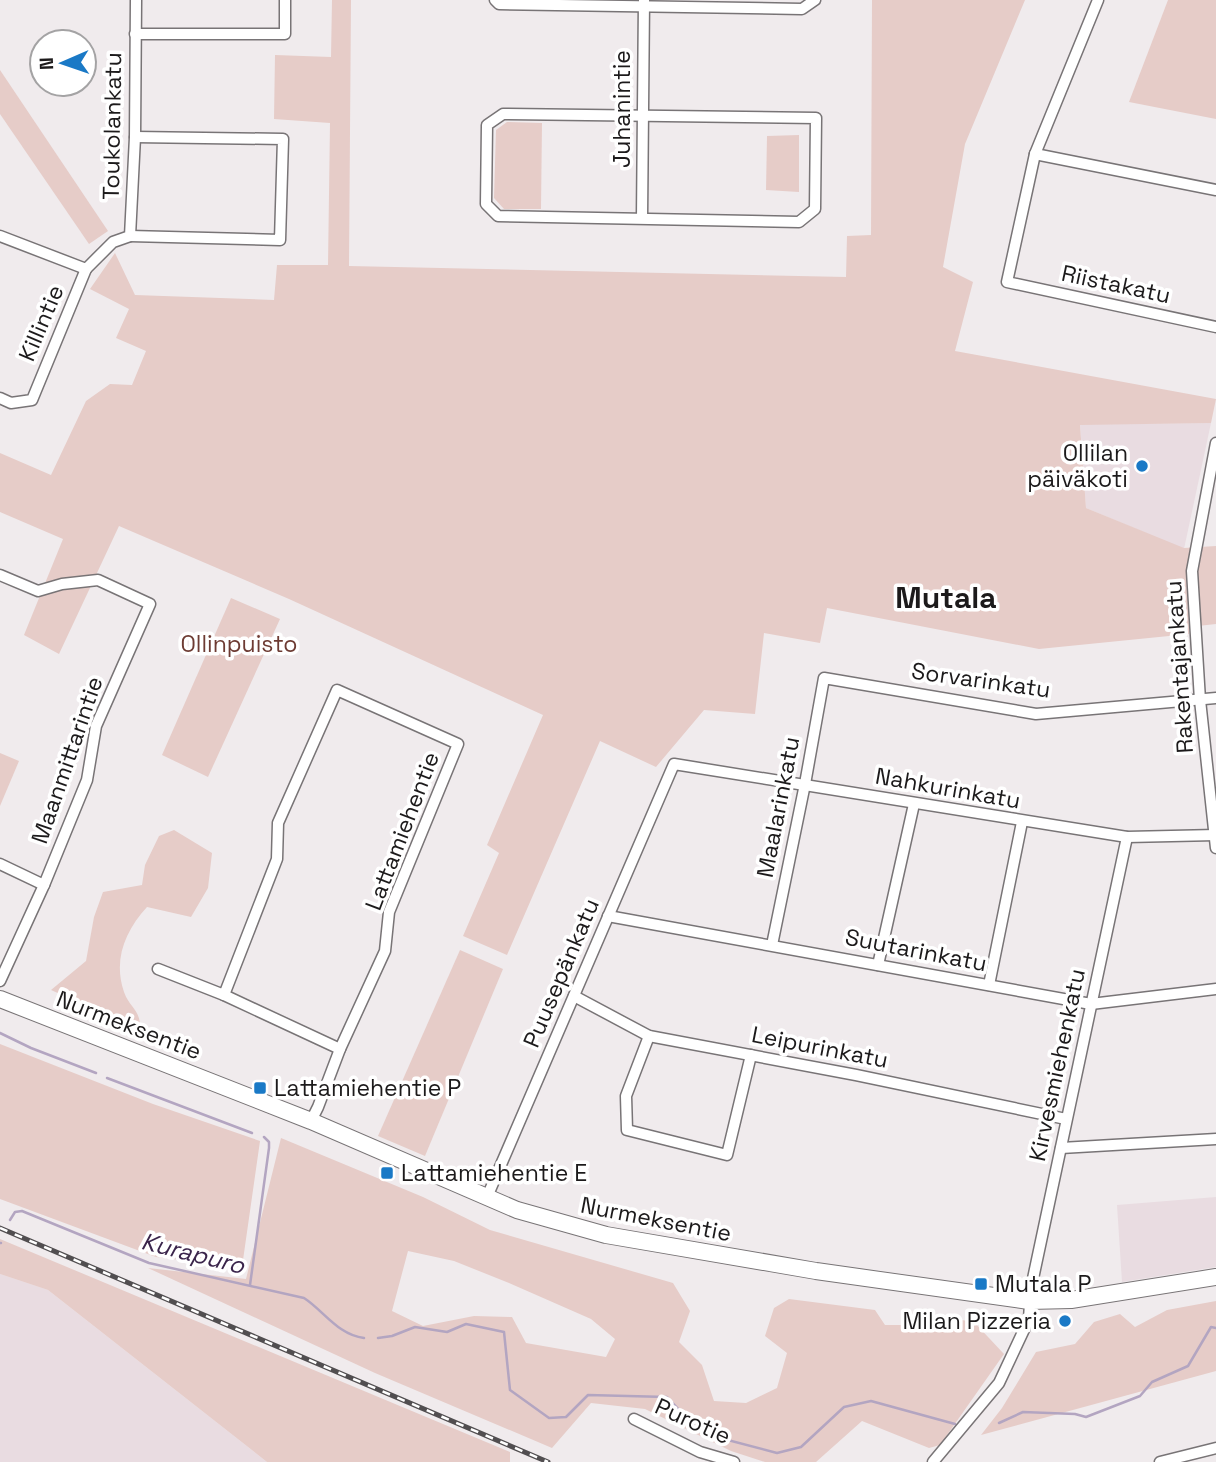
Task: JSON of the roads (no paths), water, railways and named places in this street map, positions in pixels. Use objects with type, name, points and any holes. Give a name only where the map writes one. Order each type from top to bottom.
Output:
[{"type":"street","name":"Toukolankatu","points":[[130,236],[135,137],[136,0]]},
{"type":"street","points":[[135,34],[285,34],[285,0]]},
{"type":"street","points":[[495,0],[499,4],[644,4],[802,9],[815,0]]},
{"type":"street","points":[[1098,0],[1035,154],[1216,190]]},
{"type":"street","name":"Juhanintie","points":[[642,218],[644,4]]},
{"type":"street","points":[[503,114],[816,118],[815,209],[799,222],[642,218],[498,216],[486,204],[487,125],[503,114]]},
{"type":"street","points":[[0,236],[86,269],[113,242],[130,236],[280,240],[283,139],[135,137]]},
{"type":"street","name":"Riistakatu","points":[[1035,154],[1007,282],[1216,327]]},
{"type":"street","name":"Killintie","points":[[0,398],[11,403],[32,400],[86,269]]},
{"type":"street","name":"Rakentajankatu","points":[[1216,443],[1192,571],[1200,700],[1216,848]]},
{"type":"street","name":"Maanmittarintie","points":[[0,575],[38,591],[62,584],[98,580],[150,604],[96,726],[87,780],[44,885],[0,981]]},
{"type":"street","name":"Sorvarinkatu","points":[[824,678],[1036,714],[1216,698]]},
{"type":"street","name":"Maalarinkatu","points":[[772,945],[806,785],[824,678]]},
{"type":"street","name":"Lattamiehentie","points":[[224,995],[277,859],[278,823],[337,690],[458,744],[389,912],[385,951],[340,1049],[311,1121]]},
{"type":"street","name":"Nahkurinkatu","points":[[674,764],[1127,837],[1215,835]]},
{"type":"street","name":"Puusepänkatu","points":[[487,1198],[674,764]]},
{"type":"street","points":[[878,965],[914,804]]},
{"type":"street","points":[[989,985],[1022,822]]},
{"type":"street","name":"Kirvesmiehenkatu","points":[[935,1462],[999,1384],[1029,1319],[1030,1301],[1066,1119],[1127,837]]},
{"type":"street","points":[[0,864],[44,885]]},
{"type":"street","name":"Suutarinkatu","points":[[608,916],[1091,1004],[1216,989]]},
{"type":"street","points":[[158,969],[224,995],[340,1049]]},
{"type":"street","name":"Leipurinkatu","points":[[574,996],[649,1036],[1066,1119]]},
{"type":"street","name":"Nurmeksentie","points":[[0,999],[311,1121],[487,1198],[538,1217],[606,1235],[829,1273],[1030,1301],[1071,1300],[1216,1277]]},
{"type":"street","points":[[649,1036],[626,1096],[626,1130],[727,1155],[751,1055]]},
{"type":"street","points":[[1061,1148],[1216,1139]]},
{"type":"street","name":"Purotie","points":[[634,1419],[700,1452],[734,1462]]},
{"type":"street","points":[[1160,1462],[1216,1448]]},
{"type":"waterway","points":[[0,1033],[96,1073]]},
{"type":"waterway","points":[[107,1078],[252,1133]]},
{"type":"waterway","points":[[250,1285],[269,1148],[269,1142],[264,1137]]},
{"type":"waterway","name":"Kurapuro","points":[[10,1220],[15,1212],[22,1211],[149,1263],[304,1298],[346,1332],[364,1338]]},
{"type":"waterway","points":[[378,1338],[415,1327],[447,1332],[466,1324],[504,1332],[510,1390],[549,1418],[566,1417],[588,1395],[667,1397],[701,1433],[777,1453],[801,1447],[844,1407],[871,1401],[955,1424]]},
{"type":"waterway","name":"Kurapuro","points":[[999,1423],[1023,1412],[1075,1414],[1086,1417],[1140,1396],[1152,1382],[1188,1366],[1211,1327],[1216,1328]]},
{"type":"railway","points":[[0,1228],[548,1462]]},
{"type":"place","name":"Ollilan päiväkoti","points":[[1142,466]]},
{"type":"place","name":"Lattamiehentie P","points":[[260,1088]]},
{"type":"place","name":"Lattamiehentie E","points":[[387,1173]]},
{"type":"place","name":"Mutala P","points":[[981,1284]]},
{"type":"place","name":"Milan Pizzeria","points":[[1065,1321]]},
{"type":"district","name":"Mutala","points":[[946,597]]},
{"type":"park label","name":"Ollinpuisto","points":[[239,644]]}]
